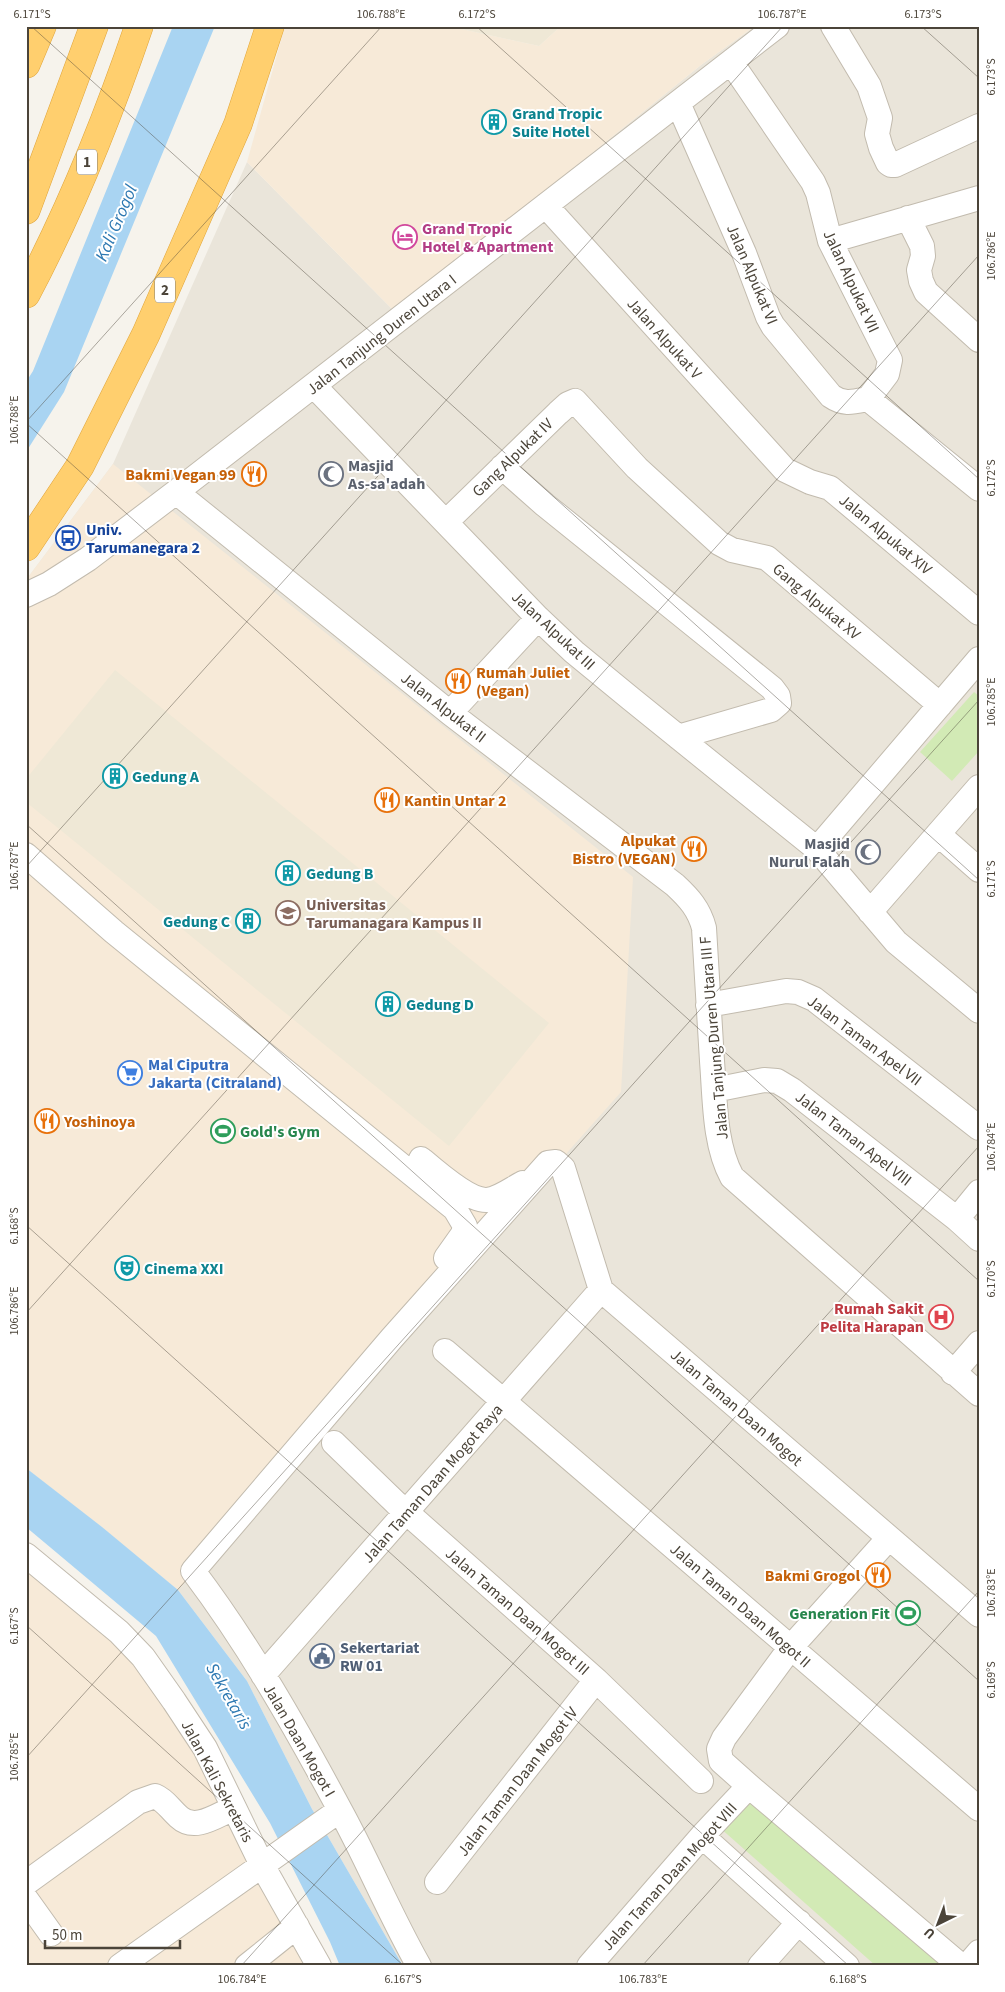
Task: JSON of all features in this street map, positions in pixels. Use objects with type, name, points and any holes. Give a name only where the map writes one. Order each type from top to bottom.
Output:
[{"type":"highway","points":[[26,64],[42,26]]},
{"type":"highway","points":[[26,210],[94,26]]},
{"type":"highway","name":"1","points":[[26,294],[49,251],[87,162],[126,65],[139,26]]},
{"type":"highway","name":"2","points":[[28,543],[80,466],[146,334],[238,124],[270,26]]},
{"type":"street","name":"Jalan Tanjung Duren Utara I","points":[[26,595],[49,584],[88,559],[777,26]]},
{"type":"street","points":[[834,26],[869,86],[880,118],[877,134],[888,163],[896,165],[979,126]]},
{"type":"street","name":"Jalan Alpukat VII","points":[[731,62],[813,182],[818,193],[830,241],[890,360],[887,374],[868,398]]},
{"type":"street","name":"Jalan Alpukat VI","points":[[678,103],[744,253],[762,304],[773,326],[831,396],[839,402],[846,403],[868,398]]},
{"type":"street","points":[[830,241],[979,198]]},
{"type":"street","name":"Jalan Alpukat V","points":[[546,206],[785,470]]},
{"type":"street","points":[[908,218],[922,246],[923,256],[919,270],[926,292],[979,340]]},
{"type":"street","name":"Jalan Alpukat III","points":[[314,386],[538,618],[574,652],[817,848],[896,942],[979,1011]]},
{"type":"street","points":[[868,398],[979,489]]},
{"type":"street","name":"Gang Alpukat IV","points":[[446,522],[568,404],[575,401],[581,406]]},
{"type":"street","name":"Gang Alpukat XV","points":[[581,406],[637,468],[719,543],[732,550],[767,558],[940,704]]},
{"type":"street","points":[[502,467],[545,505],[772,688],[778,696],[779,703],[771,710],[678,737]]},
{"type":"street","name":"Jalan Alpukat XIV","points":[[785,470],[810,482],[830,488],[979,612]]},
{"type":"street","name":"Jalan Alpukat II","points":[[176,492],[450,713],[675,885],[696,908],[704,928]]},
{"type":"street","points":[[450,713],[538,618]]},
{"type":"street","points":[[817,848],[979,659]]},
{"type":"street","points":[[870,912],[979,787]]},
{"type":"street","points":[[938,834],[979,870]]},
{"type":"street","points":[[26,837],[119,925],[455,1209],[463,1220],[465,1226],[464,1234],[401,1317],[395,1327],[392,1338]]},
{"type":"street","points":[[26,856],[119,925],[462,1190],[488,1200],[500,1196],[544,1168],[560,1164],[601,1290]]},
{"type":"street","name":"Jalan Tanjung Duren Utara III F","points":[[704,928],[714,1090],[722,1148],[726,1166],[732,1177],[979,1394]]},
{"type":"street","name":"Jalan Taman Apel VII","points":[[708,1005],[786,991],[798,992],[814,999],[979,1128]]},
{"type":"street","name":"Jalan Taman Apel VIII","points":[[714,1090],[764,1080],[777,1081],[792,1090],[957,1219],[979,1239]]},
{"type":"street","points":[[392,1338],[544,1168]]},
{"type":"street","points":[[957,1219],[979,1192]]},
{"type":"street","name":"Jalan Taman Daan Mogot Raya","points":[[263,1675],[601,1290]]},
{"type":"street","name":"Jalan Taman Daan Mogot","points":[[601,1290],[889,1538],[975,1603]]},
{"type":"street","name":"Jalan Daan Mogot I","points":[[120,1966],[334,1815],[263,1675],[214,1599],[193,1571],[392,1338]]},
{"type":"street","points":[[953,1372],[979,1343]]},
{"type":"street","name":"Jalan Taman Daan Mogot II","points":[[444,1351],[979,1809]]},
{"type":"street","name":"Jalan Taman Daan Mogot III","points":[[334,1443],[406,1512],[596,1680],[701,1782]]},
{"type":"street","points":[[889,1538],[792,1647],[724,1738],[719,1749],[721,1761],[962,1966]]},
{"type":"street","name":"Jalan Kali Sekretaris","points":[[26,1555],[119,1632],[142,1657],[204,1748],[234,1808],[269,1861],[297,1926],[319,1966]]},
{"type":"street","name":"Jalan Taman Daan Mogot IV","points":[[437,1882],[596,1680]]},
{"type":"street","name":"Jalan Taman Daan Mogot VIII","points":[[589,1966],[702,1836],[749,1786]]},
{"type":"street","points":[[26,1884],[138,1802],[155,1796],[163,1799],[188,1824],[202,1822],[234,1808]]},
{"type":"street","points":[[334,1815],[418,1966]]},
{"type":"street","points":[[702,1836],[847,1966]]},
{"type":"street","points":[[26,1899],[51,1934]]},
{"type":"street","points":[[760,1966],[800,1922]]},
{"type":"street","points":[[247,1966],[297,1926]]},
{"type":"street","points":[[967,1966],[979,1952]]},
{"type":"shaded area","name":"Grand Tropic Hotel & Apartment","points":[[285,26],[448,26],[539,46],[561,26],[755,26],[701,65],[395,312],[247,162]]},
{"type":"shaded area","points":[[448,26],[561,26],[539,46]]},
{"type":"shaded area","points":[[755,26],[979,26],[979,1966],[403,1966],[312,1809],[247,1681],[178,1590],[102,1527],[26,1468],[26,580],[113,464],[247,162],[395,312],[701,65]]},
{"type":"shaded area","points":[[113,464],[633,877],[621,1092],[178,1590],[102,1527],[26,1468],[26,580]]},
{"type":"shaded area","name":"Universitas Tarumanagara Kampus II","points":[[115,670],[549,1023],[449,1146],[26,802],[26,779]]},
{"type":"shaded area","points":[[26,1549],[90,1597],[169,1704],[317,1966],[26,1966]]},
{"type":"green space","points":[[974,692],[979,696],[979,751],[952,781],[920,752]]},
{"type":"green space","points":[[757,1786],[946,1957],[939,1966],[876,1966],[719,1827]]},
{"type":"water","name":"Kali Grogol","points":[[173,26],[215,26],[64,392],[26,452],[26,382],[33,371]]},
{"type":"water","name":"Sekretaris","points":[[26,1468],[102,1527],[178,1590],[247,1681],[312,1809],[403,1966],[340,1966],[330,1942],[270,1823],[156,1636],[26,1527]]},
{"type":"place","name":"Grand Tropic Suite Hotel","points":[[494,122]]},
{"type":"place","name":"Grand Tropic Hotel & Apartment","points":[[405,237]]},
{"type":"place","name":"Bakmi Vegan 99","points":[[254,474]]},
{"type":"place","name":"Masjid As-sa'adah","points":[[331,474]]},
{"type":"place","name":"Univ. Tarumanegara 2","points":[[68,538]]},
{"type":"place","name":"Rumah Juliet (Vegan)","points":[[458,681]]},
{"type":"place","name":"Gedung A","points":[[115,776]]},
{"type":"place","name":"Kantin Untar 2","points":[[387,800]]},
{"type":"place","name":"Alpukat Bistro (VEGAN)","points":[[694,849]]},
{"type":"place","name":"Masjid Nurul Falah","points":[[868,852]]},
{"type":"place","name":"Gedung B","points":[[288,873]]},
{"type":"place","name":"Universitas Tarumanagara Kampus II","points":[[288,913]]},
{"type":"place","name":"Gedung C","points":[[248,921]]},
{"type":"place","name":"Gedung D","points":[[388,1004]]},
{"type":"place","name":"Mal Ciputra Jakarta (Citraland)","points":[[130,1073]]},
{"type":"place","name":"Yoshinoya","points":[[47,1121]]},
{"type":"place","name":"Gold's Gym","points":[[223,1131]]},
{"type":"place","name":"Cinema XXI","points":[[127,1268]]},
{"type":"place","name":"Rumah Sakit Pelita Harapan","points":[[941,1317]]},
{"type":"place","name":"Bakmi Grogol","points":[[878,1575]]},
{"type":"place","name":"Generation Fit","points":[[908,1613]]},
{"type":"place","name":"Sekertariat RW 01","points":[[322,1656]]}]
